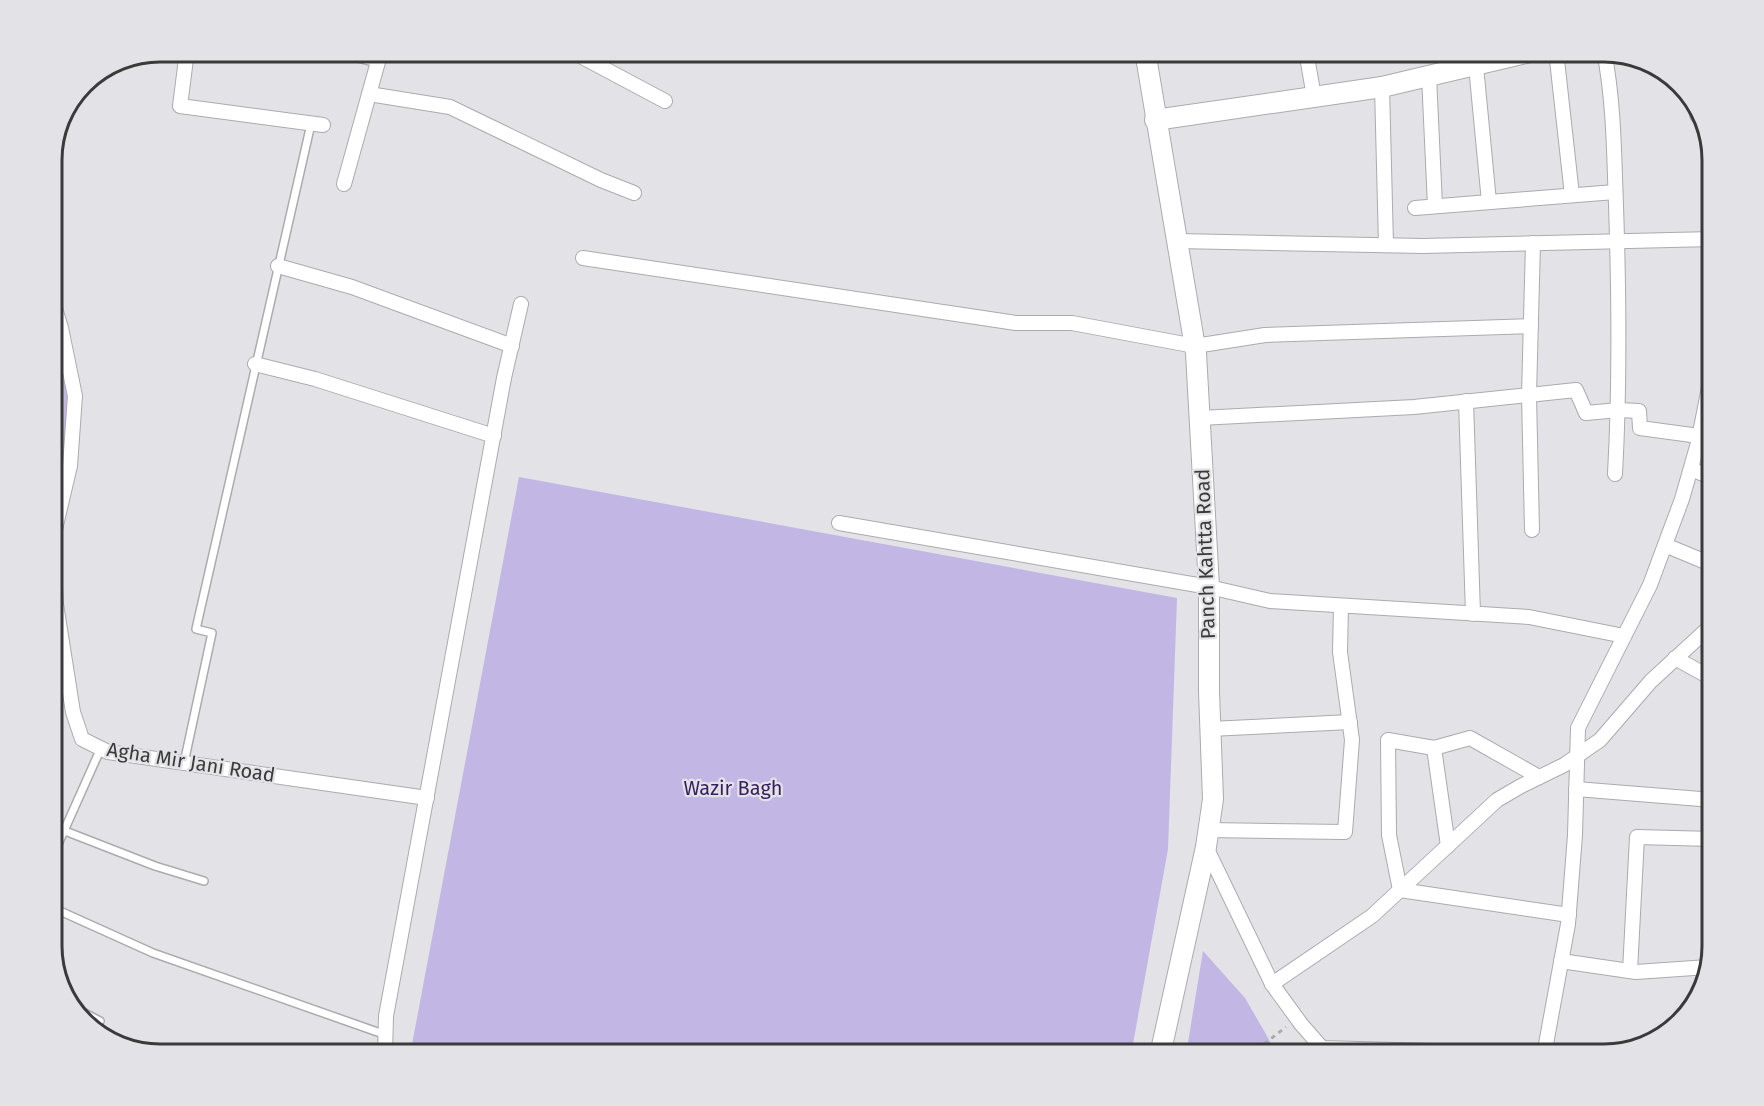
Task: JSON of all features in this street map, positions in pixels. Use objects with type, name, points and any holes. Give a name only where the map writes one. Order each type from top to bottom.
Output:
[{"type":"street","points":[[186,62],[180,106],[317,124]]},
{"type":"street","points":[[344,184],[379,62]]},
{"type":"street","points":[[592,62],[665,101]]},
{"type":"street","name":"Panch Kahtta Road","points":[[1146,62],[1195,346],[1209,587],[1213,799],[1207,839],[1162,1044]]},
{"type":"street","points":[[1308,62],[1314,97]]},
{"type":"street","points":[[1155,120],[1382,87],[1491,62]]},
{"type":"street","points":[[1557,62],[1572,195]]},
{"type":"street","points":[[1606,62],[1611,86],[1617,241],[1619,410],[1616,474]]},
{"type":"street","points":[[1476,66],[1489,202]]},
{"type":"street","points":[[1429,76],[1435,206]]},
{"type":"street","points":[[1382,87],[1386,245]]},
{"type":"street","points":[[369,94],[450,107],[634,194]]},
{"type":"street","points":[[1415,208],[1615,192]]},
{"type":"street","points":[[1178,241],[1386,245],[1702,239]]},
{"type":"street","points":[[1532,530],[1529,395],[1533,243]]},
{"type":"street","points":[[583,258],[1016,324],[1072,323],[1195,346],[1265,335],[1531,326]]},
{"type":"street","points":[[278,266],[352,286],[512,345]]},
{"type":"street","points":[[386,1044],[386,1016],[494,436],[521,304]]},
{"type":"street","name":"Agha Mir Jani Road","points":[[62,351],[75,396],[70,466],[62,500]]},
{"type":"street","points":[[255,364],[315,379],[494,436]]},
{"type":"street","points":[[1200,418],[1414,407],[1576,390],[1586,413],[1639,411],[1640,428],[1700,436]]},
{"type":"street","points":[[1466,401],[1473,614]]},
{"type":"street","points":[[1546,1044],[1569,915],[1575,835],[1578,728],[1650,585],[1691,469],[1702,430]]},
{"type":"street","points":[[1691,469],[1702,474]]},
{"type":"street","points":[[839,523],[1209,587],[1270,601],[1529,617],[1624,636]]},
{"type":"street","points":[[1665,545],[1702,560]]},
{"type":"street","points":[[1319,1044],[1272,984],[1207,839],[1345,832],[1352,740],[1340,652],[1341,606]]},
{"type":"street","points":[[1272,984],[1372,916],[1497,800],[1564,765],[1600,740],[1651,681],[1702,634]]},
{"type":"street","name":"Agha Mir Jani Road","points":[[62,642],[73,712],[82,739],[108,752],[428,798]]},
{"type":"street","points":[[1675,658],[1702,673]]},
{"type":"street","points":[[1210,729],[1350,722]]},
{"type":"street","points":[[1400,890],[1389,835],[1388,740],[1434,747],[1470,738],[1539,777]]},
{"type":"street","points":[[1434,747],[1448,846]]},
{"type":"street","points":[[1576,789],[1702,799]]},
{"type":"street","points":[[1630,971],[1637,837],[1702,839]]},
{"type":"street","points":[[1400,890],[1569,915]]},
{"type":"street","points":[[1561,961],[1630,971],[1700,967]]},
{"type":"lane","points":[[184,763],[212,633],[196,629],[278,266],[317,124]]},
{"type":"lane","points":[[62,835],[101,748]]},
{"type":"lane","points":[[64,831],[155,866],[204,881]]},
{"type":"lane","points":[[62,912],[153,953],[386,1035]]},
{"type":"lane","points":[[90,1016],[100,1021]]},
{"type":"path","points":[[1264,1044],[1297,1018]]},
{"type":"green space","points":[[62,333],[75,396],[62,479]]},
{"type":"green space","name":"Wazir Bagh","points":[[519,477],[1177,598],[1168,849],[1133,1044],[412,1044]]},
{"type":"green space","points":[[1203,951],[1245,998],[1272,1044],[1188,1044]]}]
